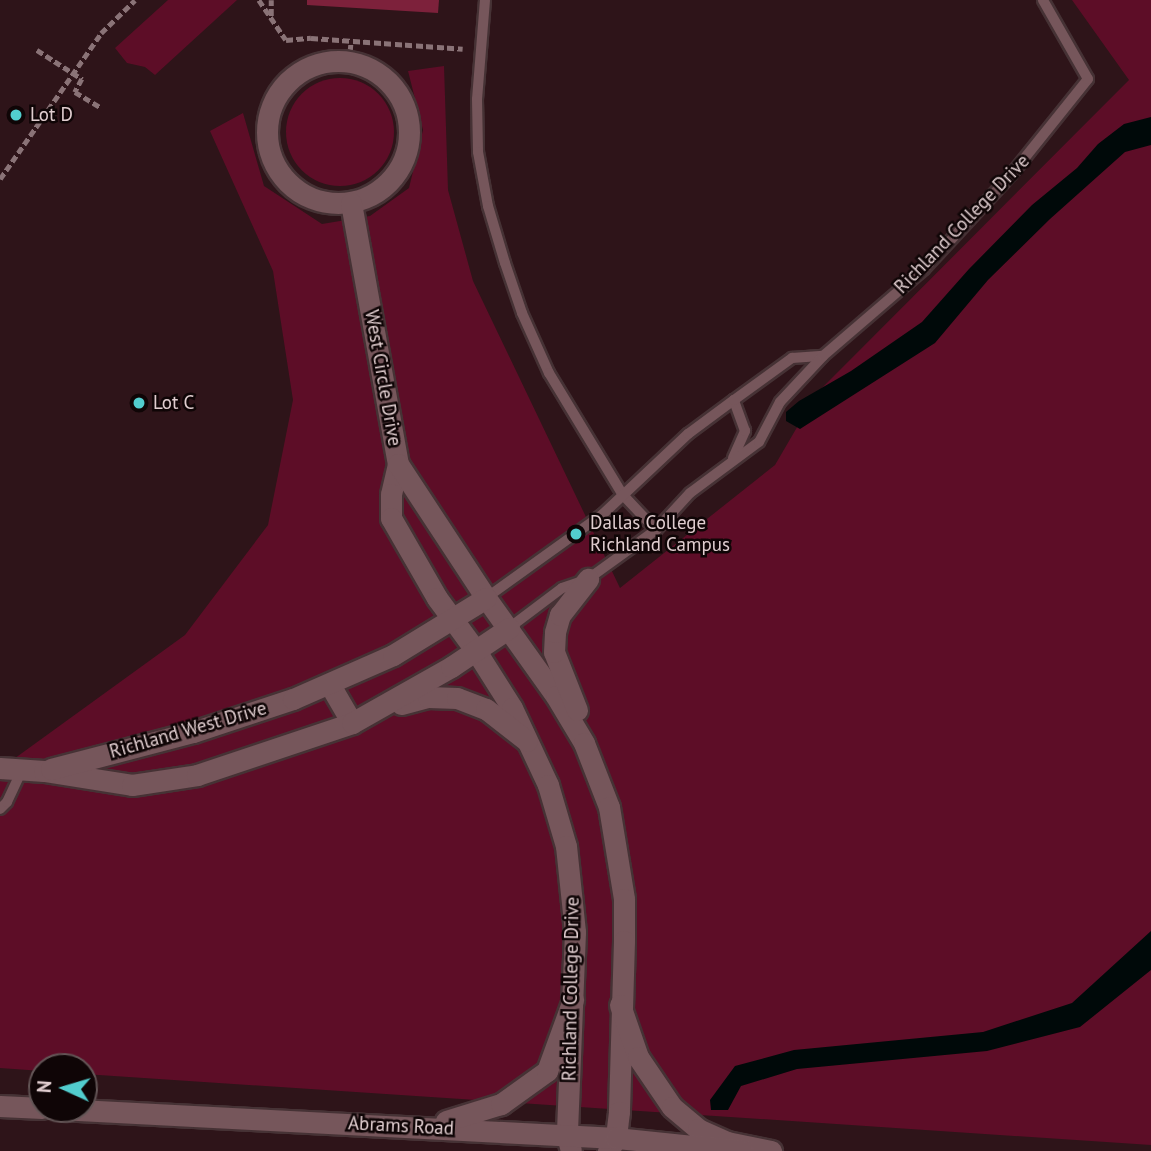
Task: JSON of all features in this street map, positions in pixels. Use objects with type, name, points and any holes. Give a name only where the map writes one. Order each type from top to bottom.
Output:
[{"type":"street","points":[[350,51],[378,73],[399,95],[409,124],[409,140],[400,169],[379,191],[351,203],[320,201],[293,187],[274,163],[267,133],[274,103],[292,78],[350,51]]},
{"type":"street","name":"West Circle Drive","points":[[351,203],[398,464],[391,494],[391,518],[452,621]]},
{"type":"street","name":"Richland College Drive","points":[[398,464],[584,743]]},
{"type":"street","name":"Richland College Drive","points":[[587,579],[560,615],[554,652],[575,704],[584,743],[609,807],[619,859],[624,909],[612,1145]]},
{"type":"street","name":"Richland West Drive","points":[[44,771],[193,732],[330,685],[393,655],[486,598]]},
{"type":"street","name":"Richland College Drive","points":[[452,621],[476,650],[531,745],[548,785],[566,846],[572,883],[573,1000],[569,1143]]},
{"type":"street","name":"Richland West Drive","points":[[0,768],[44,771],[132,785],[197,775],[352,723],[376,711],[509,628]]},
{"type":"street","points":[[330,685],[352,723]]},
{"type":"street","points":[[376,711],[428,697],[457,698],[486,709],[531,745]]},
{"type":"street","points":[[418,1126],[474,1115],[525,1090],[547,1072],[573,1000]]},
{"type":"street","points":[[620,1005],[638,1057],[672,1107],[698,1129],[727,1142],[771,1151]]},
{"type":"street","points":[[0,1106],[28,1107]]},
{"type":"street","name":"Abrams Road","points":[[98,1111],[418,1126],[569,1143],[742,1151]]},
{"type":"lane","points":[[485,0],[477,124],[478,152],[488,206],[522,313],[549,373],[623,495],[656,530]]},
{"type":"lane","name":"Richland College Drive","points":[[509,628],[562,588],[587,579],[656,530],[690,493],[759,442],[780,402],[823,356],[924,269],[1020,165],[1088,79],[1044,0]]},
{"type":"lane","points":[[486,598],[603,514],[688,434],[792,358],[823,356]]},
{"type":"lane","name":"Richland College Drive","points":[[727,466],[740,448],[745,431],[734,400]]},
{"type":"lane","points":[[0,809],[7,802],[22,770]]},
{"type":"path","points":[[0,179],[101,33],[135,0]]},
{"type":"path","points":[[259,0],[286,40],[350,51],[463,49]]},
{"type":"path","points":[[271,0],[271,17]]},
{"type":"path","points":[[37,50],[82,79],[75,92],[100,107]]},
{"type":"shaded area","points":[[168,0],[237,0],[155,75],[145,67],[127,63],[115,48]]},
{"type":"shaded area","name":"Dallas College Richland Campus","points":[[1072,0],[1151,0],[1151,1145],[98,1075],[98,1053],[28,1053],[28,1070],[0,1068],[0,769],[185,635],[268,525],[293,400],[273,271],[210,131],[243,113],[264,186],[322,224],[370,216],[409,188],[423,130],[408,71],[444,66],[448,190],[473,281],[620,588],[775,465],[817,393],[1129,80]]},
{"type":"shaded area","points":[[340,78],[361,82],[378,94],[390,111],[394,132],[390,153],[378,170],[361,182],[340,186],[319,182],[302,170],[290,153],[286,132],[290,111],[302,94],[319,82]]},
{"type":"shaded area","points":[[1151,117],[1151,145],[1125,152],[1050,219],[988,280],[935,343],[800,429],[786,421],[786,412],[799,401],[851,371],[922,322],[1032,205],[1077,168],[1098,144],[1124,124]]},
{"type":"shaded area","points":[[1151,931],[1151,970],[1080,1027],[987,1051],[797,1069],[741,1086],[728,1110],[711,1110],[710,1100],[735,1066],[794,1050],[983,1032],[1072,1003]]},
{"type":"building","points":[[307,0],[439,0],[438,13],[307,5]]},
{"type":"place","name":"Lot D","points":[[16,115]]},
{"type":"place","name":"Lot C","points":[[139,403]]},
{"type":"place","name":"Dallas College Richland Campus","points":[[576,534]]}]
